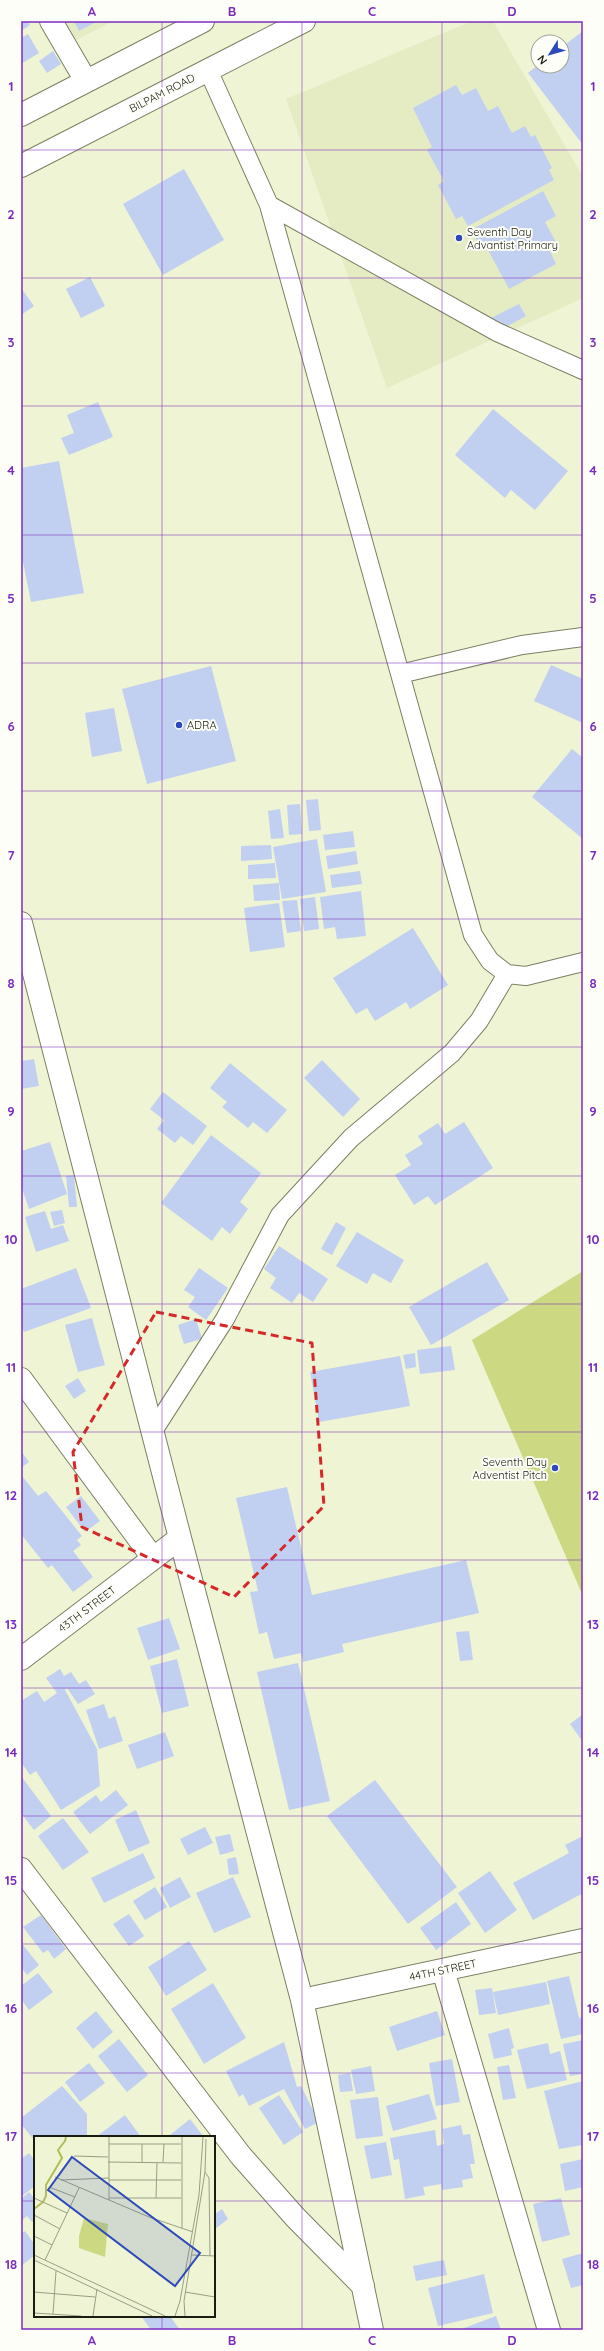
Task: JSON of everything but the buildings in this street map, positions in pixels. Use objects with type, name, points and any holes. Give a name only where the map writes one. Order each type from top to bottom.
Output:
[{"type":"street","points":[[51,21],[86,81]]},
{"type":"street","points":[[21,115],[203,21]]},
{"type":"street","name":"BILPAM ROAD","points":[[21,166],[304,21]]},
{"type":"street","points":[[21,922],[180,1538],[302,2000],[364,2286],[372,2330]]},
{"type":"street","points":[[21,1379],[153,1558]]},
{"type":"street","name":"43TH STREET","points":[[21,1659],[180,1538]]},
{"type":"street","points":[[21,1869],[240,2156],[295,2217],[364,2286]]},
{"type":"street","name":"44TH STREET","points":[[302,2000],[583,1940]]},
{"type":"street","points":[[443,1970],[549,2330]]},
{"type":"lane","points":[[208,70],[269,205],[473,935],[490,961],[507,974],[526,976],[583,962]]},
{"type":"lane","points":[[269,205],[496,332],[583,370]]},
{"type":"lane","points":[[400,674],[522,645],[583,637]]},
{"type":"lane","points":[[153,1431],[225,1319],[280,1215],[351,1138],[452,1053],[478,1021],[507,974]]},
{"type":"highlighted area","points":[[156,1312],[312,1343],[324,1506],[234,1597],[82,1527],[73,1452]]},
{"type":"shaded area","points":[[65,21],[113,21],[75,41]]},
{"type":"shaded area","name":"Seventh Day Advantist Primary","points":[[472,21],[493,21],[583,177],[583,298],[387,388],[286,99]]},
{"type":"green space","name":"Seventh Day Adventist Pitch","points":[[583,1271],[583,1596],[472,1340]]},
{"type":"place","name":"Seventh Day Advantist Primary","points":[[459,238]]},
{"type":"place","name":"ADRA","points":[[179,725]]},
{"type":"place","name":"Seventh Day Adventist Pitch","points":[[555,1468]]}]
